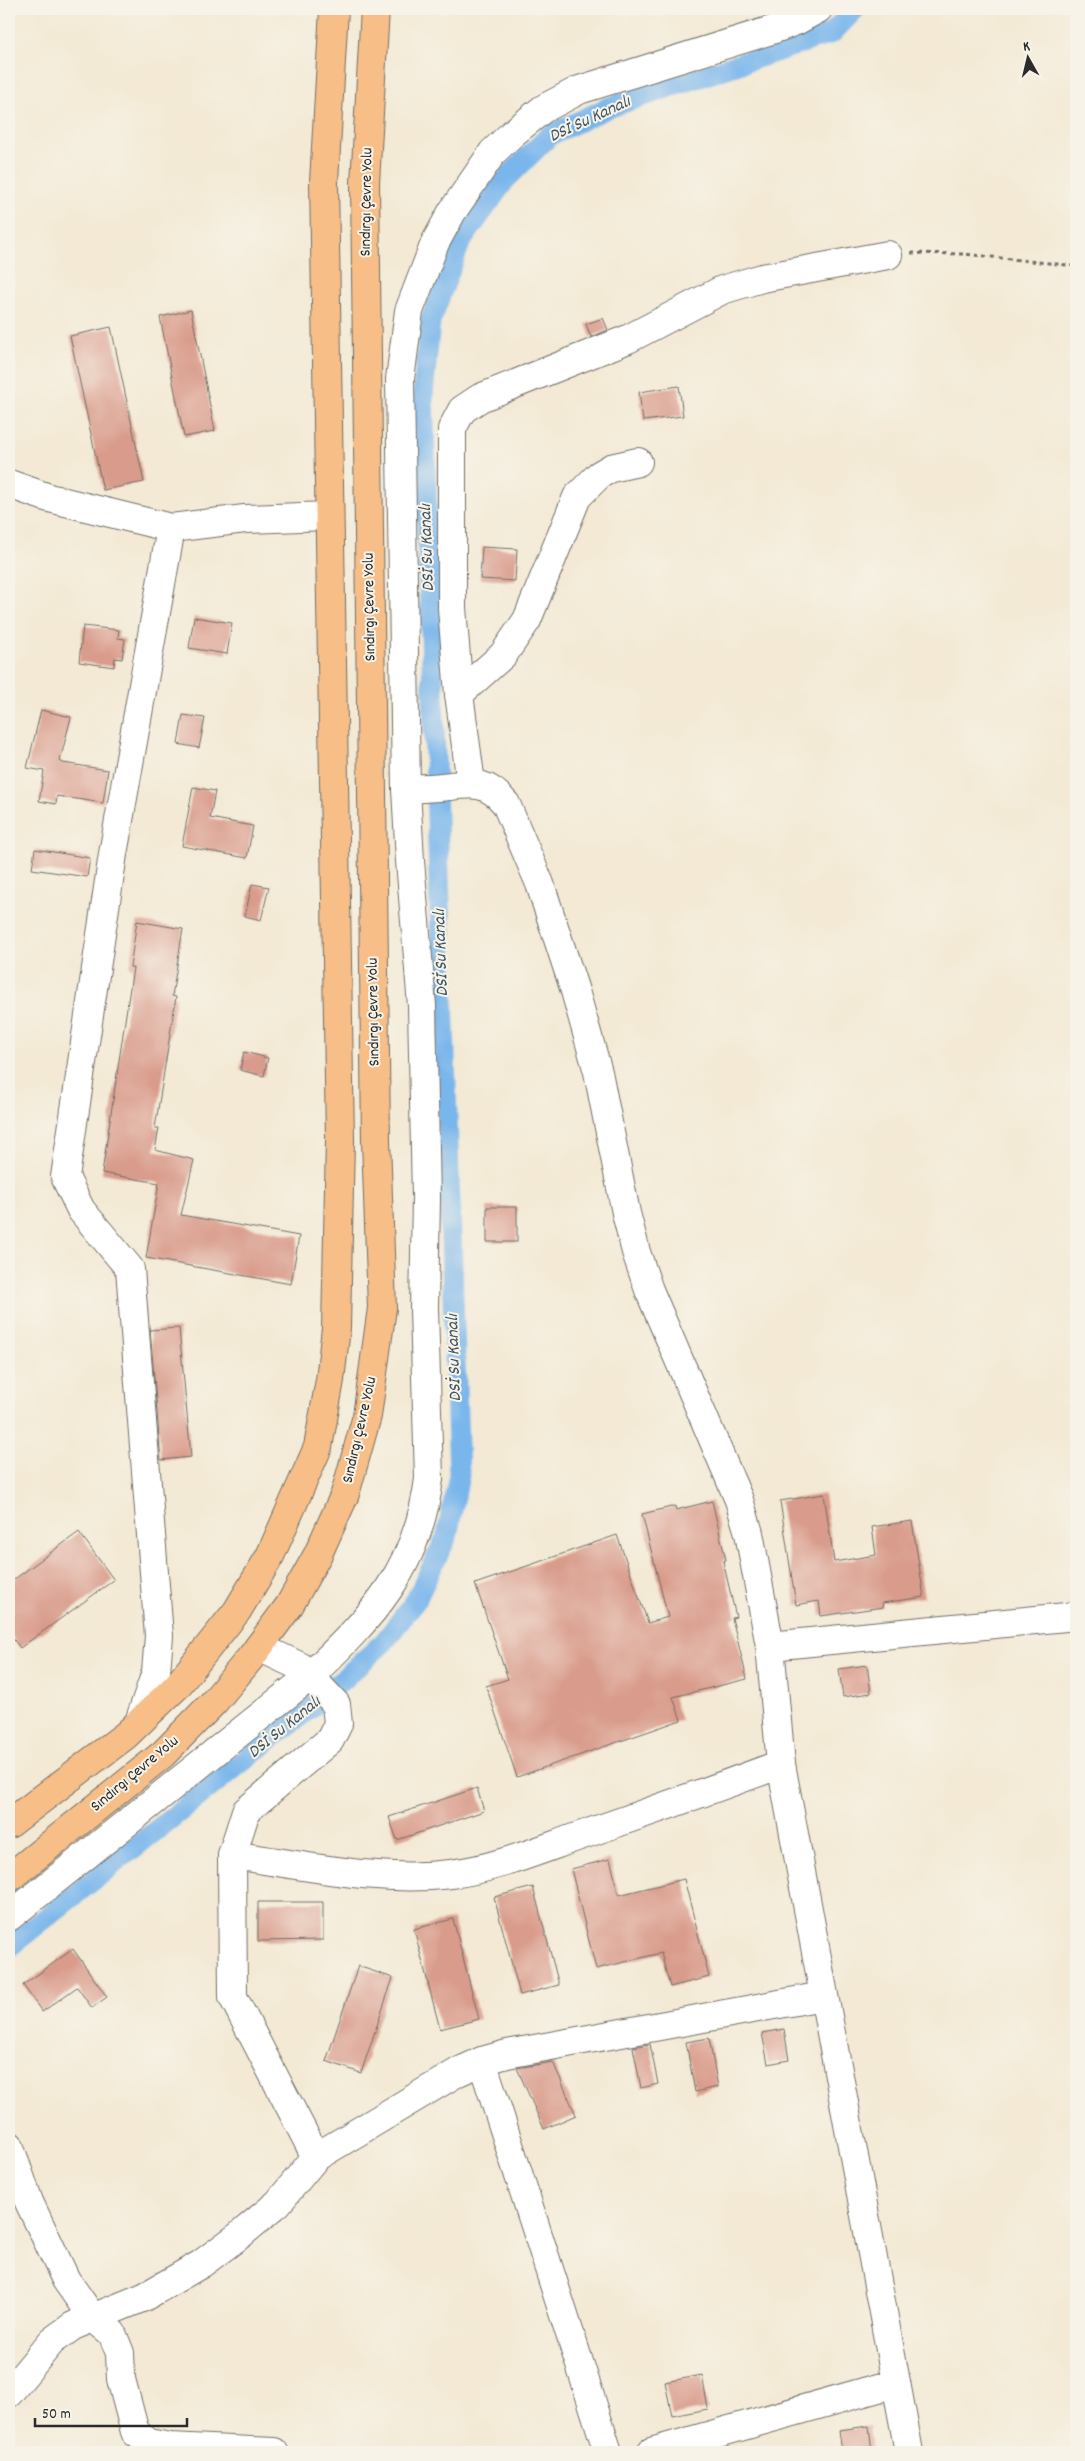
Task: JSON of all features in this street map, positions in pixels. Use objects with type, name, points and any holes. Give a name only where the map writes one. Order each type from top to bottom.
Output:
[{"type":"main road","points":[[9,1824],[126,1735],[178,1686],[231,1618],[270,1556],[318,1447],[330,1380],[336,1328],[340,1140],[328,516],[324,182],[334,9]]},
{"type":"main road","name":"Sındırgı Çevre Yolu","points":[[9,1878],[163,1754],[214,1702],[259,1646],[289,1606],[313,1562],[345,1494],[368,1416],[382,1308],[376,1140],[365,183],[375,9]]},
{"type":"main road","points":[[328,516],[350,530],[371,705]]},
{"type":"street","points":[[9,1917],[39,1890],[312,1680],[372,1612],[407,1560],[418,1533],[425,1506],[429,1479],[424,1309],[426,1198],[422,1015],[437,787],[400,379],[408,311],[435,243],[452,212],[493,152],[512,132],[543,109],[579,90],[775,29],[796,21],[818,9]]},
{"type":"street","points":[[437,787],[459,694],[452,608],[452,429],[462,410],[480,398],[628,339],[722,290],[762,278],[888,255]]},
{"type":"street","points":[[459,694],[502,655],[527,620],[577,497],[599,475],[611,468],[638,462]]},
{"type":"street","points":[[9,484],[49,498],[171,528],[245,519],[328,516]]},
{"type":"street","points":[[140,1722],[156,1672],[159,1636],[130,1269],[81,1210],[65,1177],[113,854],[171,528]]},
{"type":"street","points":[[437,787],[489,788],[499,795],[506,804],[540,884],[598,1072],[626,1213],[636,1252],[652,1299],[739,1500],[749,1533],[770,1646],[781,1764],[823,1996],[850,2123],[908,2452]]},
{"type":"street","points":[[770,1646],[1076,1616]]},
{"type":"street","points":[[259,1646],[301,1667],[336,1704],[338,1724],[330,1740],[246,1812],[232,1855],[233,1997],[316,2157]]},
{"type":"street","points":[[232,1855],[364,1874],[408,1877],[452,1874],[494,1866],[648,1813],[781,1764]]},
{"type":"street","points":[[9,2393],[52,2341],[73,2326],[144,2296],[201,2264],[278,2203],[316,2157],[458,2072],[482,2061],[507,2054],[823,1996]]},
{"type":"street","points":[[482,2061],[608,2452]]},
{"type":"street","points":[[9,2145],[29,2202],[66,2280],[92,2317],[112,2333],[120,2353],[121,2380],[135,2432],[149,2443],[170,2447],[274,2452]]},
{"type":"street","points":[[651,2452],[896,2383]]},
{"type":"path","points":[[888,255],[940,252],[1076,266]]},
{"type":"building","points":[[191,310],[215,431],[184,437],[160,317]]},
{"type":"building","points":[[603,318],[608,330],[591,337],[586,324]]},
{"type":"building","points":[[111,327],[144,482],[103,490],[70,336]]},
{"type":"building","points":[[679,386],[683,416],[643,421],[639,392]]},
{"type":"building","points":[[482,547],[517,549],[515,581],[480,579]]},
{"type":"building","points":[[194,617],[232,623],[227,654],[189,648]]},
{"type":"building","points":[[83,626],[119,630],[118,638],[125,639],[122,659],[115,658],[114,667],[79,662]]},
{"type":"building","points":[[41,710],[71,717],[60,761],[108,770],[103,803],[57,796],[56,804],[39,801],[44,771],[27,768]]},
{"type":"building","points":[[183,715],[205,718],[199,748],[178,744]]},
{"type":"building","points":[[193,787],[215,791],[210,818],[253,826],[247,858],[182,846]]},
{"type":"building","points":[[35,849],[90,858],[87,877],[32,869]]},
{"type":"building","points":[[252,884],[269,887],[261,920],[245,916]]},
{"type":"building","points":[[137,921],[183,929],[172,996],[176,997],[155,1128],[159,1128],[155,1150],[194,1160],[181,1215],[299,1236],[291,1284],[146,1258],[159,1183],[102,1173],[133,968],[130,967]]},
{"type":"building","points":[[244,1052],[268,1058],[264,1076],[240,1070]]},
{"type":"building","points":[[487,1207],[517,1207],[517,1242],[487,1242]]},
{"type":"building","points":[[179,1328],[191,1457],[161,1460],[150,1330]]},
{"type":"building","points":[[824,1494],[834,1562],[876,1555],[872,1527],[912,1521],[924,1597],[882,1603],[883,1607],[821,1616],[819,1601],[796,1605],[780,1501]]},
{"type":"building","points":[[712,1501],[726,1560],[723,1561],[736,1617],[732,1618],[747,1679],[673,1697],[681,1720],[517,1777],[486,1686],[508,1679],[475,1584],[617,1535],[648,1623],[668,1617],[642,1514],[675,1506],[676,1510]]},
{"type":"building","points":[[79,1532],[114,1580],[20,1648],[9,1633],[9,1583]]},
{"type":"building","points":[[867,1665],[871,1693],[843,1697],[839,1669]]},
{"type":"building","points":[[477,1788],[484,1811],[397,1840],[389,1817]]},
{"type":"building","points":[[610,1859],[619,1895],[684,1879],[709,1977],[670,1987],[661,1953],[596,1969],[571,1869]]},
{"type":"building","points":[[533,1887],[559,1985],[520,1995],[494,1897]]},
{"type":"building","points":[[258,1902],[323,1902],[323,1940],[258,1941]]},
{"type":"building","points":[[453,1919],[479,2019],[440,2029],[414,1929]]},
{"type":"building","points":[[73,1949],[107,1997],[92,2008],[77,1987],[42,2012],[23,1985]]},
{"type":"building","points":[[358,1966],[393,1978],[361,2073],[326,2061]]},
{"type":"building","points":[[784,2029],[789,2060],[768,2064],[762,2033]]},
{"type":"building","points":[[709,2038],[718,2087],[695,2092],[686,2042]]},
{"type":"building","points":[[650,2044],[658,2084],[641,2088],[633,2047]]},
{"type":"building","points":[[553,2062],[576,2115],[544,2129],[517,2068]]},
{"type":"building","points":[[702,2375],[708,2409],[672,2416],[665,2382]]},
{"type":"building","points":[[869,2426],[872,2452],[842,2452],[839,2430]]},
{"type":"waterway","name":"DSİ Su Kanalı","points":[[9,1947],[319,1701],[384,1642],[416,1600],[447,1536],[459,1475],[423,395],[430,322],[460,243],[505,180],[550,135],[607,108],[832,33],[855,9]]}]
